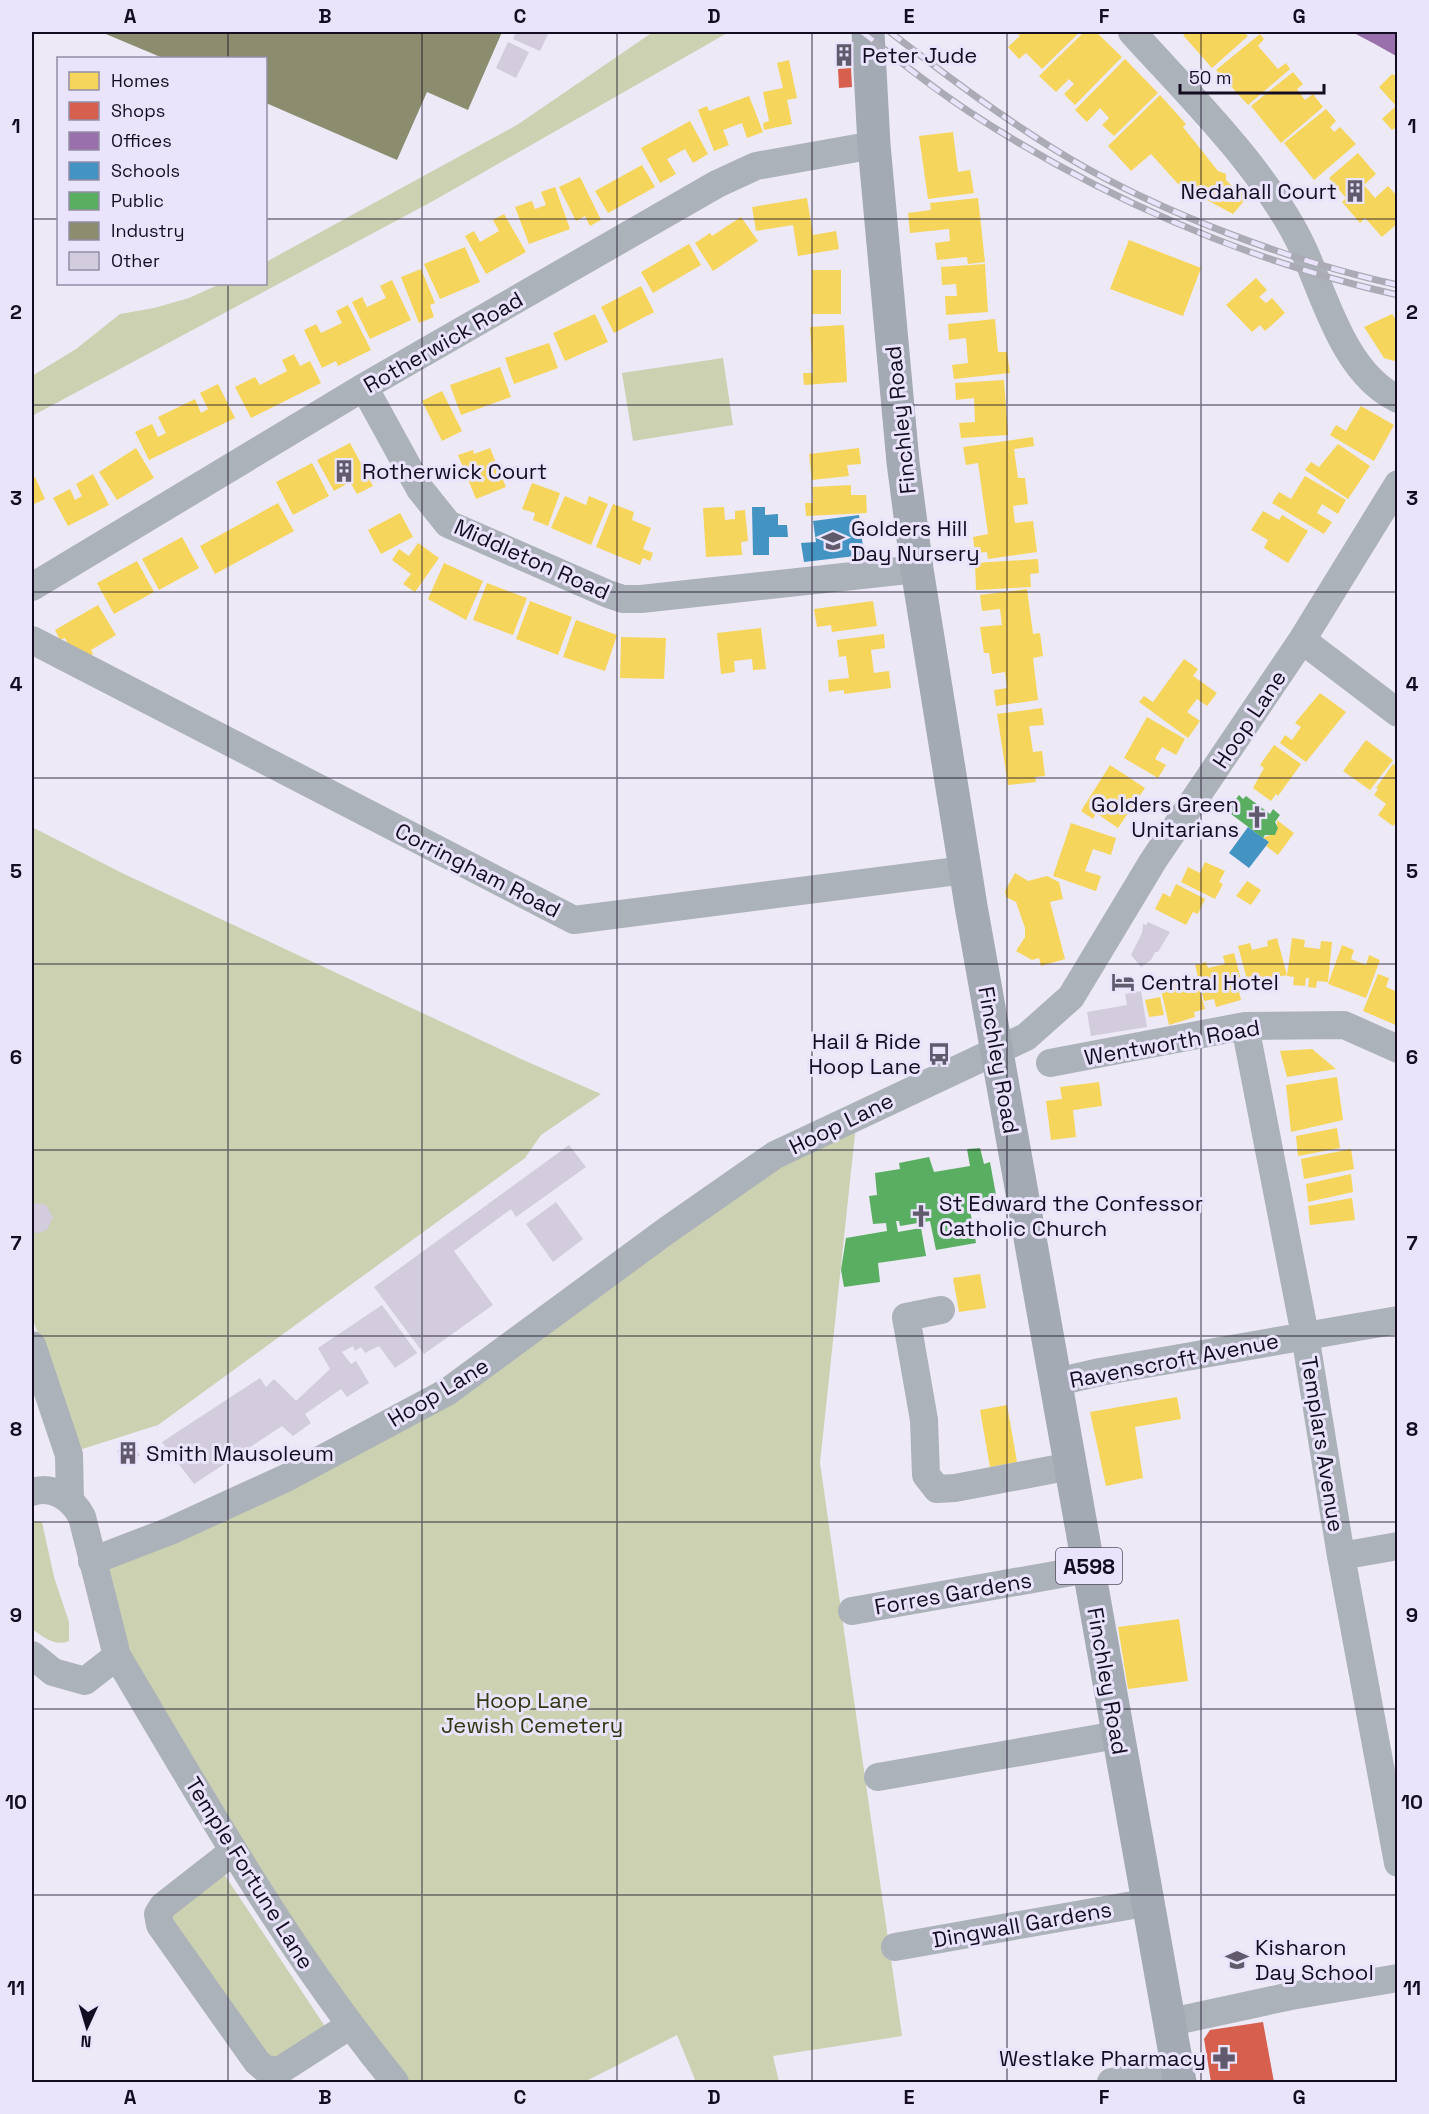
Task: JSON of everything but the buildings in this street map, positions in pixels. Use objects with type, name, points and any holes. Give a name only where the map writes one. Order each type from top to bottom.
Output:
[{"type":"main road","name":"Finchley Road","points":[[868,32],[874,145],[903,462],[917,569],[996,1050],[1058,1382],[1117,1735],[1150,1902],[1179,2077]]},
{"type":"street","points":[[1132,32],[1268,188],[1303,249],[1344,347],[1379,387],[1398,399]]},
{"type":"street","name":"Rotherwick Road","points":[[32,587],[364,387],[717,184],[756,166],[874,145]]},
{"type":"street","name":"Middleton Road","points":[[364,387],[420,489],[448,524],[623,599],[641,599],[917,569]]},
{"type":"street","name":"Hoop Lane","points":[[92,1561],[170,1531],[286,1478],[447,1392],[666,1231],[775,1155],[1026,1037],[1071,997],[1153,861],[1302,640],[1398,484]]},
{"type":"street","name":"Corringham Road","points":[[32,640],[574,920],[965,870]]},
{"type":"street","points":[[1302,640],[1398,713]]},
{"type":"street","name":"Wentworth Road","points":[[1050,1063],[1245,1026],[1344,1025],[1398,1049]]},
{"type":"street","name":"Templars Avenue","points":[[1245,1026],[1305,1335],[1341,1556],[1389,1768],[1398,1863]]},
{"type":"street","points":[[941,1310],[906,1317],[924,1420],[926,1475],[937,1489],[954,1488],[1071,1466]]},
{"type":"street","name":"Ravenscroft Avenue","points":[[1058,1382],[1100,1372],[1398,1320]]},
{"type":"street","points":[[32,1345],[69,1455],[70,1500],[46,1490],[32,1492]]},
{"type":"street","name":"Temple Fortune Lane","points":[[70,1500],[82,1517],[117,1656],[232,1852],[349,2026],[394,2082]]},
{"type":"street","points":[[1341,1556],[1398,1546]]},
{"type":"street","name":"Forres Gardens","points":[[852,1611],[1089,1569]]},
{"type":"street","points":[[32,1656],[53,1672],[85,1681],[117,1656]]},
{"type":"street","points":[[878,1777],[1117,1735]]},
{"type":"street","points":[[232,1852],[163,1906],[158,1914],[160,1924],[257,2062],[268,2071],[282,2069],[349,2026]]},
{"type":"street","name":"Dingwall Gardens","points":[[895,1947],[1150,1902]]},
{"type":"street","points":[[1171,2022],[1291,1996],[1398,1978]]},
{"type":"street","points":[[1111,2082],[1179,2077]]},
{"type":"green space","points":[[653,32],[729,32],[433,201],[32,416],[32,376],[76,349],[120,314],[154,308],[189,298],[218,285],[267,285],[267,261],[517,125]]},
{"type":"green space","points":[[723,358],[733,425],[633,441],[622,373]]},
{"type":"green space","points":[[32,827],[122,873],[601,1094],[541,1135],[525,1158],[158,1425],[79,1450],[32,1317]]},
{"type":"green space","name":"Hoop Lane Jewish Cemetery","points":[[857,1115],[820,1463],[902,2036],[773,2056],[779,2082],[696,2082],[677,2035],[584,2082],[406,2082],[349,2026],[117,1656],[92,1561],[286,1478]]},
{"type":"green space","points":[[33,1521],[42,1522],[54,1577],[69,1622],[69,1641],[64,1643],[49,1640],[32,1629]]},
{"type":"green space","points":[[222,1871],[328,2031],[270,2065],[167,1927],[171,1907]]},
{"type":"railway","points":[[862,32],[927,83],[968,111],[1017,142],[1121,198],[1174,222],[1285,264],[1398,295]]},
{"type":"railway","points":[[890,32],[1002,115],[1108,180],[1188,217],[1273,250],[1398,285]]},
{"type":"place","name":"Peter Jude","points":[[844,55]]},
{"type":"place","name":"Nedahall Court","points":[[1355,191]]},
{"type":"place","name":"Rotherwick Court","points":[[344,471]]},
{"type":"place","name":"Golders Hill Day Nursery","points":[[833,541]]},
{"type":"place","name":"Golders Green Unitarians","points":[[1257,817]]},
{"type":"place","name":"Central Hotel","points":[[1123,982]]},
{"type":"place","name":"Hail & Ride Hoop Lane","points":[[939,1054]]},
{"type":"place","name":"St Edward the Confessor Catholic Church","points":[[921,1216]]},
{"type":"place","name":"Smith Mausoleum","points":[[128,1453]]},
{"type":"place","name":"Kisharon Day School","points":[[1237,1960]]},
{"type":"place","name":"Westlake Pharmacy","points":[[1224,2058]]}]
